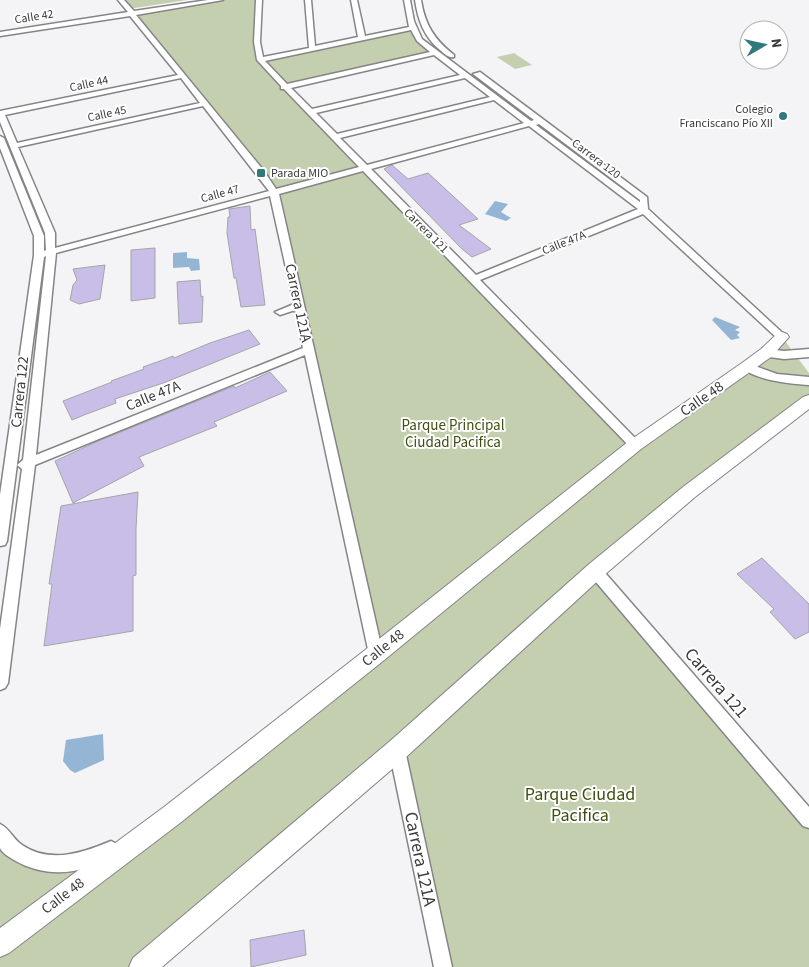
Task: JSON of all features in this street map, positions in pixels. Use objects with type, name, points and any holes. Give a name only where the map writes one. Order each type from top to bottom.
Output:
[{"type":"main road","name":"Calle 48","points":[[0,944],[172,815],[376,654],[635,445],[747,367],[766,353],[782,337]]},
{"type":"main road","points":[[142,967],[397,750],[595,571],[689,492],[809,401]]},
{"type":"street","name":"Carrera 121A","points":[[121,0],[261,173],[274,192],[376,654]]},
{"type":"street","points":[[130,11],[187,0]]},
{"type":"street","name":"Calle 42","points":[[2,31],[130,11],[220,0]]},
{"type":"street","points":[[260,0],[257,42],[260,60],[412,28]]},
{"type":"street","points":[[308,0],[312,49]]},
{"type":"street","points":[[354,0],[362,39]]},
{"type":"street","name":"Carrera 120","points":[[407,0],[408,17],[419,40],[464,76],[644,210],[782,337]]},
{"type":"street","name":"Carrera 120","points":[[418,0],[423,26],[431,38],[445,51],[644,200],[644,210]]},
{"type":"street","points":[[284,87],[434,53]]},
{"type":"street","name":"Carrera 121","points":[[260,60],[284,87],[475,279],[635,445]]},
{"type":"street","name":"Calle 44","points":[[0,114],[181,76]]},
{"type":"street","points":[[309,112],[464,76]]},
{"type":"street","points":[[334,137],[494,98]]},
{"type":"street","name":"Calle 45","points":[[14,146],[204,104]]},
{"type":"street","name":"Carrera 122","points":[[0,114],[50,233],[10,467],[0,541]]},
{"type":"street","name":"Calle 47","points":[[45,254],[540,121]]},
{"type":"street","name":"Carrera 122","points":[[0,138],[45,254],[29,464],[0,683]]},
{"type":"street","name":"Calle 47A","points":[[475,279],[644,210]]},
{"type":"street","points":[[280,312],[300,305]]},
{"type":"street","name":"Calle 47A","points":[[10,467],[29,464],[308,350]]},
{"type":"street","points":[[766,353],[784,355],[809,353]]},
{"type":"street","points":[[747,367],[775,378],[790,381],[809,381]]},
{"type":"street","name":"Carrera 121","points":[[595,571],[809,820]]},
{"type":"street","name":"Carrera 121A","points":[[397,750],[443,967]]},
{"type":"street","points":[[0,834],[14,851],[35,862],[71,864],[101,856],[172,815]]},
{"type":"street","points":[[153,967],[174,941]]},
{"type":"green space","points":[[121,0],[187,0],[128,9]]},
{"type":"green space","points":[[220,0],[259,0],[260,59],[412,28],[434,53],[285,87],[635,445],[782,337],[809,373],[809,401],[595,571],[809,820],[809,967],[443,967],[397,750],[153,967],[0,967],[0,833],[35,862],[101,856],[376,654],[274,192],[131,13]]},
{"type":"green space","points":[[514,53],[532,65],[515,69],[497,57]]},
{"type":"water","points":[[495,201],[508,204],[501,212],[511,218],[506,221],[485,214]]},
{"type":"water","points":[[187,252],[187,258],[199,259],[200,270],[191,271],[189,267],[173,268],[173,253]]},
{"type":"water","points":[[715,317],[740,327],[735,330],[740,332],[737,335],[740,338],[731,340],[712,320]]},
{"type":"water","points":[[103,734],[104,760],[75,773],[70,770],[63,761],[66,740]]},
{"type":"building","points":[[392,165],[408,179],[428,173],[478,219],[459,225],[491,249],[472,257],[462,249],[384,169]]},
{"type":"building","points":[[250,206],[251,230],[255,229],[265,305],[241,307],[227,233],[228,217],[230,217],[229,209]]},
{"type":"building","points":[[155,248],[155,298],[131,301],[131,250]]},
{"type":"building","points":[[105,265],[100,299],[79,304],[70,300],[73,285],[77,280],[73,269]]},
{"type":"building","points":[[200,280],[201,297],[203,296],[202,322],[179,324],[177,282]]},
{"type":"building","points":[[249,330],[260,344],[166,382],[115,399],[116,403],[72,420],[63,401],[144,369],[143,367],[173,356],[174,358]]},
{"type":"building","points":[[270,372],[287,391],[214,422],[217,426],[139,457],[144,466],[73,503],[55,461],[96,442],[234,386],[235,388]]},
{"type":"building","points":[[138,492],[136,575],[133,576],[133,631],[44,646],[52,584],[49,584],[61,506]]},
{"type":"building","points":[[762,558],[809,604],[809,632],[795,639],[770,612],[774,609],[737,574]]},
{"type":"building","points":[[304,930],[306,955],[251,967],[250,940]]},
{"type":"place","name":"Colegio Franciscano Pío XII","points":[[783,116]]},
{"type":"place","name":"Parada MIO","points":[[261,173]]},
{"type":"park label","name":"Parque Principal Ciudad Pacifica","points":[[453,434]]},
{"type":"park label","name":"Parque Ciudad Pacifica","points":[[580,804]]}]
